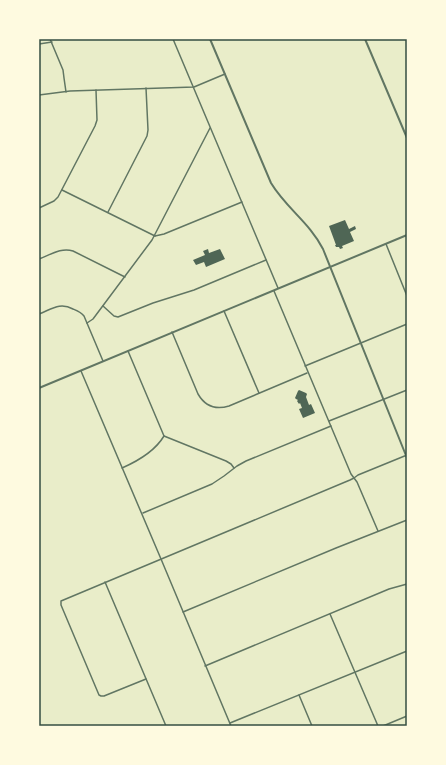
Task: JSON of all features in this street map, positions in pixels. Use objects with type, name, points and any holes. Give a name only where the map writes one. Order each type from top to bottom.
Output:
[{"type":"street","points":[[50,39],[62,70],[66,92]]},
{"type":"street","points":[[173,39],[278,288]]},
{"type":"street","points":[[146,679],[101,696],[61,602],[358,475],[407,456],[321,245],[307,225],[280,196],[271,183],[210,39]]},
{"type":"street","points":[[365,39],[407,138]]},
{"type":"street","points":[[39,44],[52,42]]},
{"type":"street","points":[[39,95],[96,90],[194,87],[225,74]]},
{"type":"street","points":[[108,212],[148,130],[146,88]]},
{"type":"street","points":[[39,208],[56,200],[96,123],[96,90]]},
{"type":"street","points":[[87,323],[93,319],[155,236],[210,127]]},
{"type":"street","points":[[62,190],[155,236],[164,234],[242,202]]},
{"type":"street","points":[[39,388],[407,235]]},
{"type":"street","points":[[386,244],[407,296]]},
{"type":"street","points":[[39,259],[59,251],[73,251],[125,277]]},
{"type":"street","points":[[103,306],[117,317],[149,304],[190,291],[266,260]]},
{"type":"street","points":[[273,290],[351,474],[378,532]]},
{"type":"street","points":[[39,314],[64,305],[80,312],[84,316],[103,361]]},
{"type":"street","points":[[224,311],[259,393]]},
{"type":"street","points":[[305,366],[407,324]]},
{"type":"street","points":[[172,332],[198,394],[203,401],[214,407],[229,406],[308,373]]},
{"type":"street","points":[[128,351],[164,436],[231,464],[234,468]]},
{"type":"street","points":[[80,370],[162,559],[231,726]]},
{"type":"street","points":[[329,421],[407,390]]},
{"type":"street","points":[[142,514],[212,484],[246,461],[331,426]]},
{"type":"street","points":[[122,468],[142,458],[164,436]]},
{"type":"street","points":[[184,612],[407,520]]},
{"type":"street","points":[[105,582],[166,726]]},
{"type":"street","points":[[205,666],[389,589],[407,584]]},
{"type":"street","points":[[330,614],[378,726]]},
{"type":"street","points":[[230,724],[407,651]]},
{"type":"street","points":[[299,695],[312,726]]},
{"type":"street","points":[[383,726],[407,716]]},
{"type":"building","points":[[345,220],[349,229],[355,226],[356,229],[350,232],[354,241],[342,246],[343,248],[340,249],[335,245],[329,226]]},
{"type":"building","points":[[208,249],[209,253],[220,249],[225,259],[206,267],[204,262],[196,265],[193,260],[205,255],[203,251]]},
{"type":"building","points":[[299,390],[307,394],[306,397],[309,405],[311,404],[315,413],[303,418],[299,409],[302,408],[300,403],[299,404],[297,401],[298,400],[295,398]]}]
